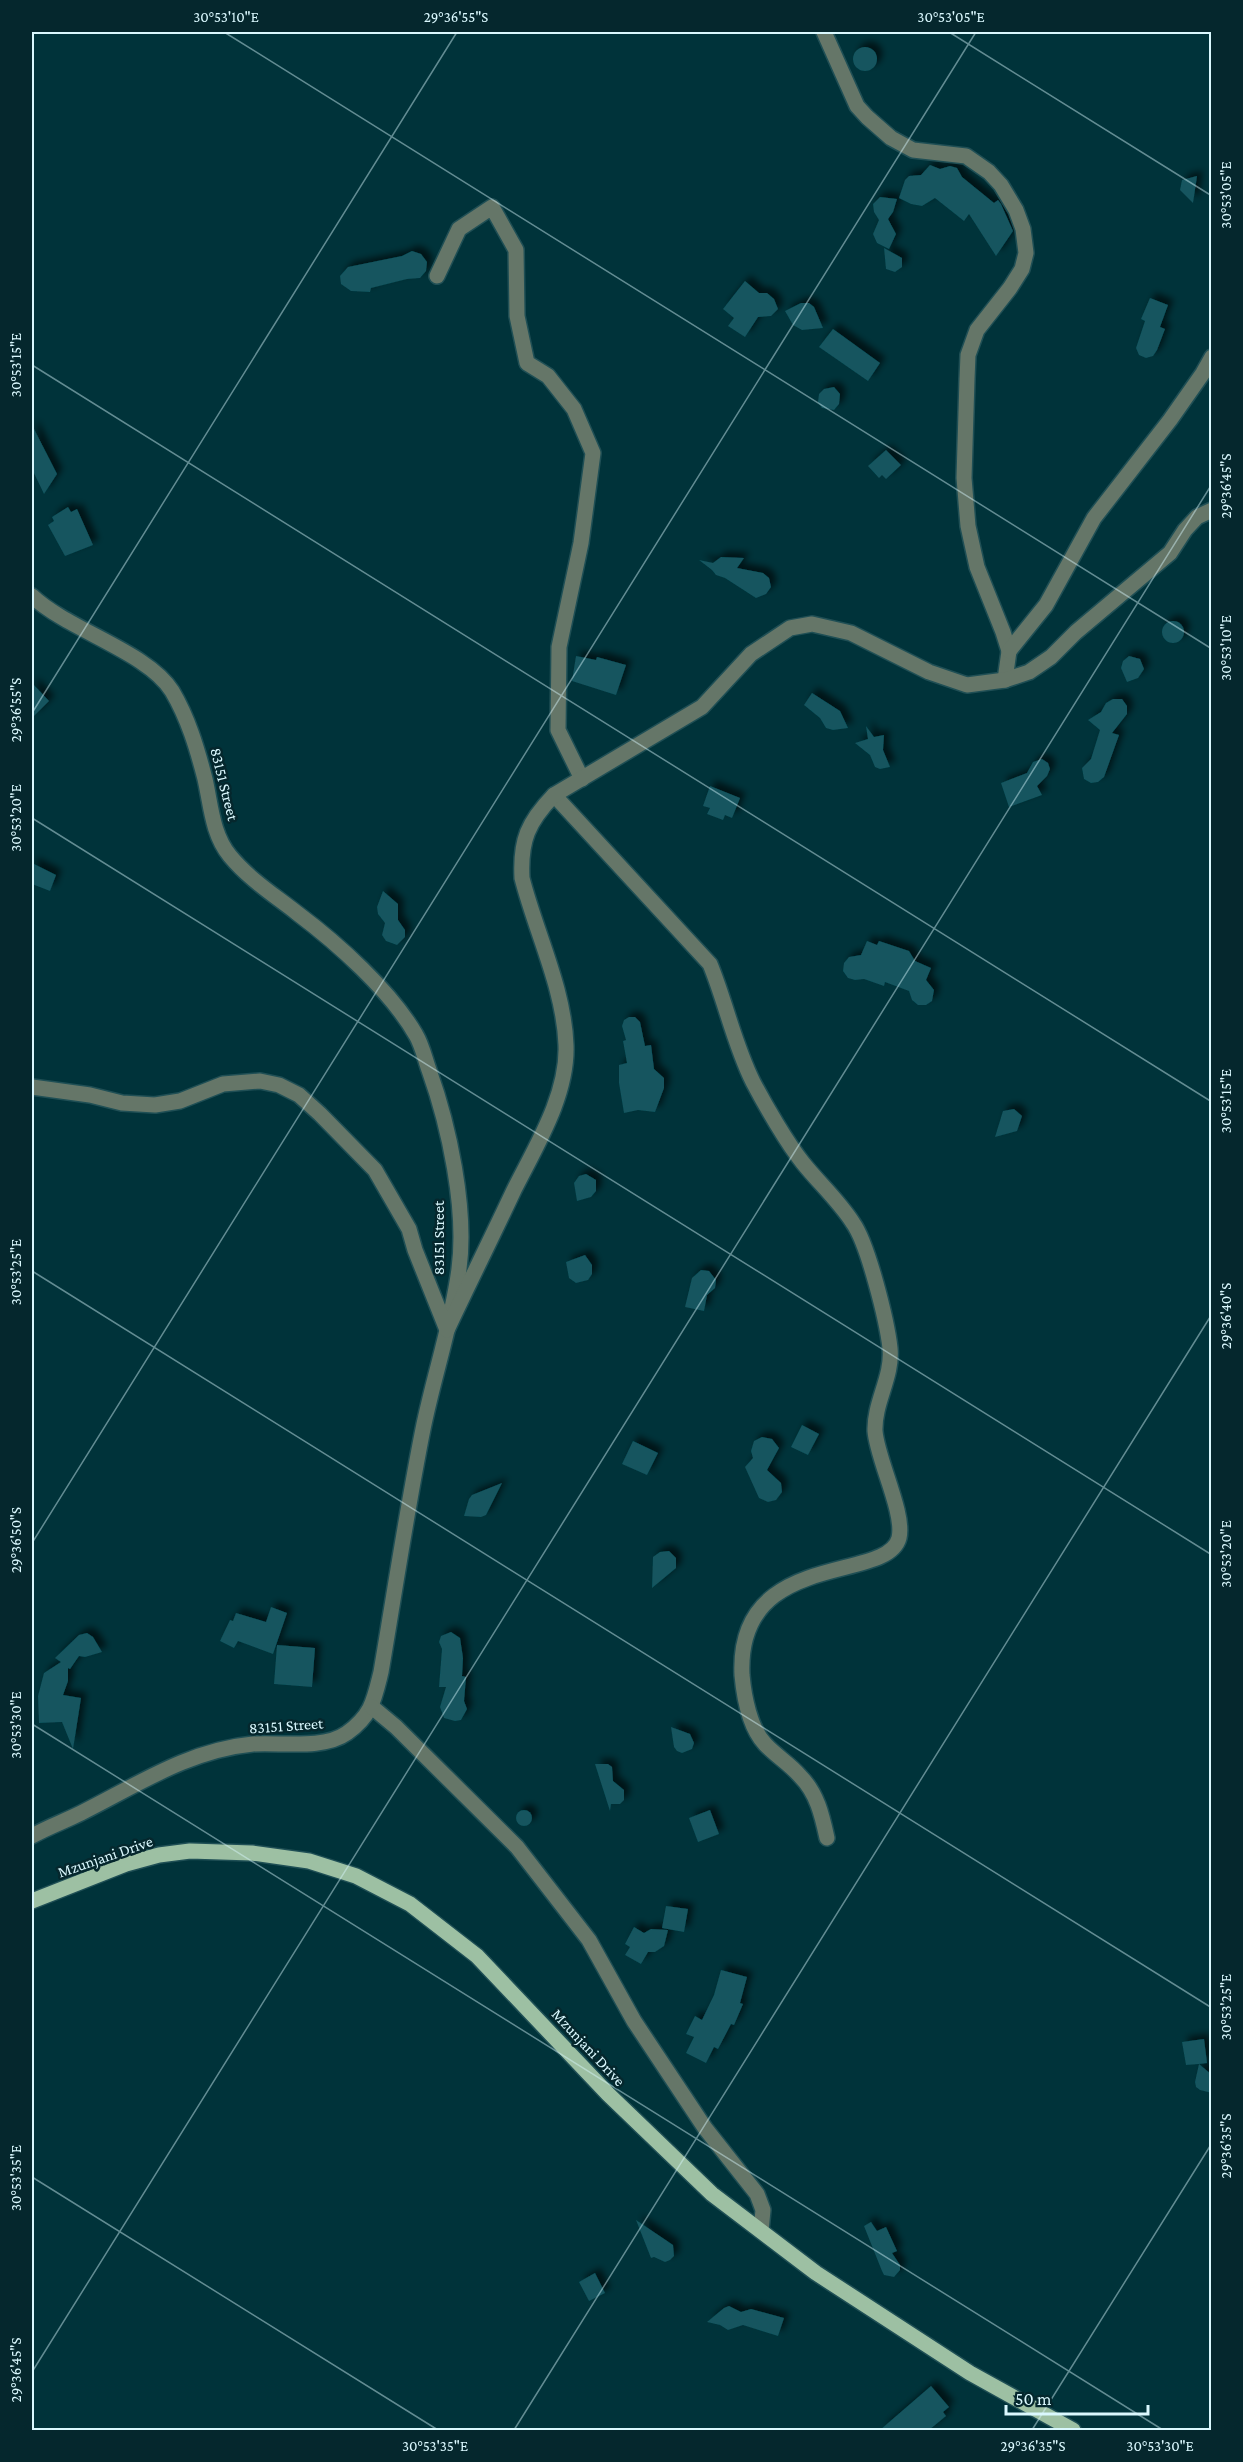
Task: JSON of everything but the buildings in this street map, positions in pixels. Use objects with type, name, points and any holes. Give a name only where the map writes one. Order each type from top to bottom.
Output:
[{"type":"main road","name":"Mzunjani Drive","points":[[32,1901],[126,1864],[159,1855],[190,1851],[252,1853],[309,1861],[356,1876],[410,1904],[477,1956],[608,2094],[712,2194],[816,2273],[970,2373],[1073,2430]]},
{"type":"street","points":[[824,32],[857,106],[867,117],[891,138],[913,150],[966,156],[989,172],[1001,185],[1016,210],[1023,229],[1026,253],[1022,269],[977,330],[968,355],[967,379],[964,478],[968,526],[977,567],[1009,651],[1005,680]]},
{"type":"street","points":[[437,276],[459,229],[492,207],[516,250],[517,316],[527,363],[548,376],[574,409],[593,453],[581,543],[559,647],[558,730],[582,779]]},
{"type":"street","points":[[1009,651],[1046,605],[1094,518],[1170,420],[1212,357]]},
{"type":"street","points":[[447,1330],[536,1145],[562,1078],[566,1047],[564,1020],[527,898],[522,878],[521,860],[523,843],[533,818],[554,795],[702,707],[751,654],[790,628],[812,624],[851,633],[929,672],[967,685],[1005,680],[1029,672],[1051,657],[1076,632],[1170,553],[1185,530],[1197,517],[1212,510]]},
{"type":"street","name":"83151 Street","points":[[32,596],[63,619],[142,662],[170,688],[190,726],[197,747],[210,813],[228,853],[264,888],[342,951],[383,991],[416,1035],[437,1094],[453,1164],[460,1221],[459,1267],[447,1330],[424,1424],[381,1672],[372,1707],[346,1734],[330,1740],[296,1744],[253,1744],[216,1751],[183,1761],[32,1836]]},
{"type":"street","points":[[554,795],[710,964],[722,994],[732,1030],[753,1081],[801,1160],[855,1224],[868,1258],[888,1332],[891,1352],[889,1373],[877,1414],[875,1431],[900,1526],[897,1542],[880,1558],[804,1577],[787,1586],[760,1611],[750,1627],[742,1655],[742,1678],[756,1731],[763,1742],[801,1776],[819,1805],[827,1838]]},
{"type":"street","points":[[32,1087],[90,1095],[122,1103],[155,1105],[180,1101],[223,1084],[260,1081],[279,1085],[299,1095],[375,1170],[409,1229],[447,1330]]},
{"type":"street","points":[[372,1707],[396,1727],[517,1847],[589,1940],[634,2021],[705,2128],[757,2194],[764,2210],[761,2231]]}]
